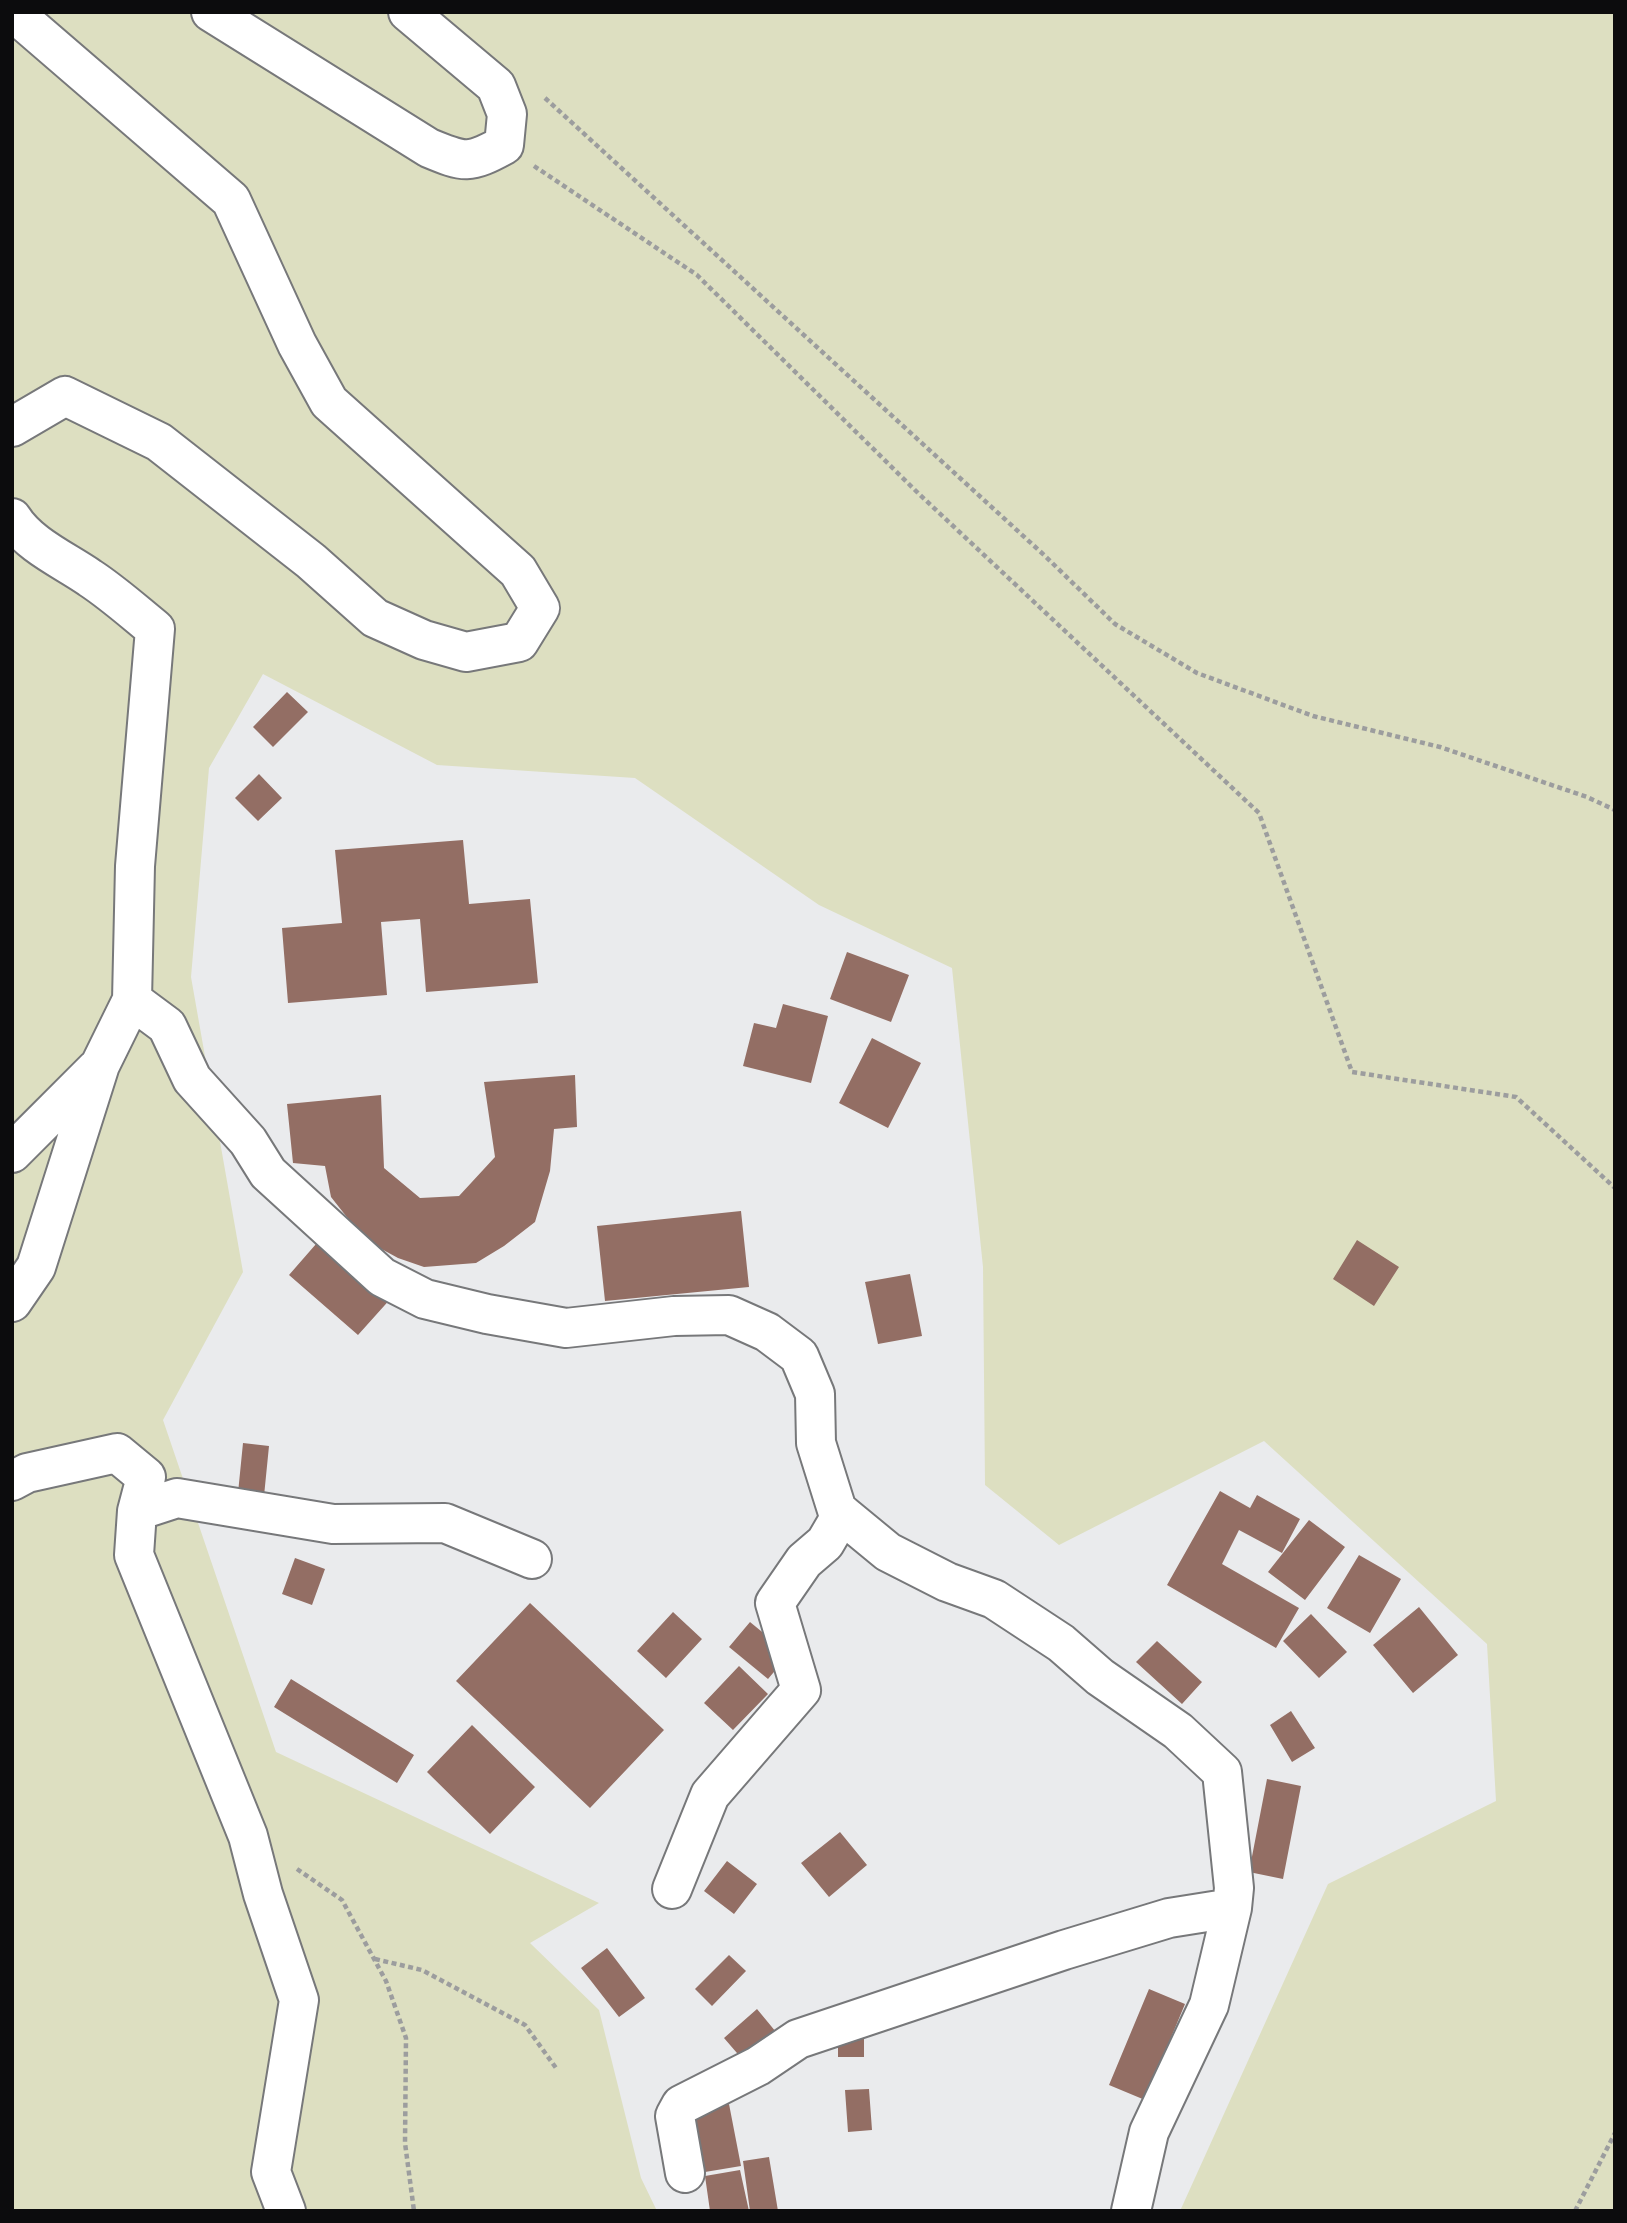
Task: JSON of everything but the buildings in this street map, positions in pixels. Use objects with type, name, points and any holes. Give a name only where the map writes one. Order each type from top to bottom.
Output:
[{"type":"street","points":[[12,427],[65,396],[159,442],[311,561],[375,618],[425,640],[466,652],[519,642],[540,608],[518,571],[329,402],[297,344],[231,200],[13,12]]},
{"type":"street","points":[[211,12],[429,148],[458,160],[478,159],[503,145],[507,114],[496,86],[408,12]]},
{"type":"street","points":[[12,518],[42,547],[92,579],[155,629],[135,866],[132,1000],[100,1065],[36,1267],[12,1302]]},
{"type":"street","points":[[132,1000],[167,1026],[192,1079],[248,1141],[268,1173],[382,1277],[425,1299],[487,1314],[566,1328],[674,1316],[729,1315],[768,1332],[799,1356],[815,1394],[816,1443],[837,1510],[888,1552],[947,1582],[994,1600],[1061,1643],[1100,1677],[1178,1731],[1222,1772],[1234,1888],[1232,1908],[1209,2005],[1149,2132],[1131,2211]]},
{"type":"street","points":[[12,1153],[100,1065]]},
{"type":"street","points":[[12,1481],[27,1473],[117,1453],[146,1478],[137,1511],[134,1555],[248,1836],[263,1894],[299,2000],[271,2172],[286,2211]]},
{"type":"street","points":[[137,1511],[177,1498],[333,1524],[445,1523],[533,1559]]},
{"type":"street","points":[[672,1889],[710,1795],[801,1690],[775,1603],[804,1561],[825,1543],[842,1514]]},
{"type":"street","points":[[685,2173],[675,2116],[681,2105],[758,2066],[798,2039],[1077,1946],[1169,1919],[1232,1908]]},
{"type":"path","points":[[541,95],[1044,555],[1115,624],[1197,673],[1300,712],[1440,747],[1587,797],[1615,810]]},
{"type":"path","points":[[503,145],[697,275],[919,494],[1259,813],[1352,1072],[1516,1097],[1615,1188]]},
{"type":"path","points":[[248,1836],[342,1900],[386,1981],[406,2038],[405,2143],[414,2211]]},
{"type":"path","points":[[374,1959],[422,1970],[525,2025],[556,2068]]},
{"type":"path","points":[[1575,2211],[1615,2133]]},
{"type":"green space","points":[[12,12],[1615,12],[1615,2211],[1180,2211],[1328,1884],[1496,1801],[1487,1644],[1264,1441],[1059,1545],[985,1485],[983,1267],[952,968],[819,905],[635,778],[437,765],[263,674],[209,768],[191,977],[243,1272],[163,1420],[276,1752],[599,1903],[530,1943],[599,2010],[641,2178],[657,2211],[12,2211]]}]
